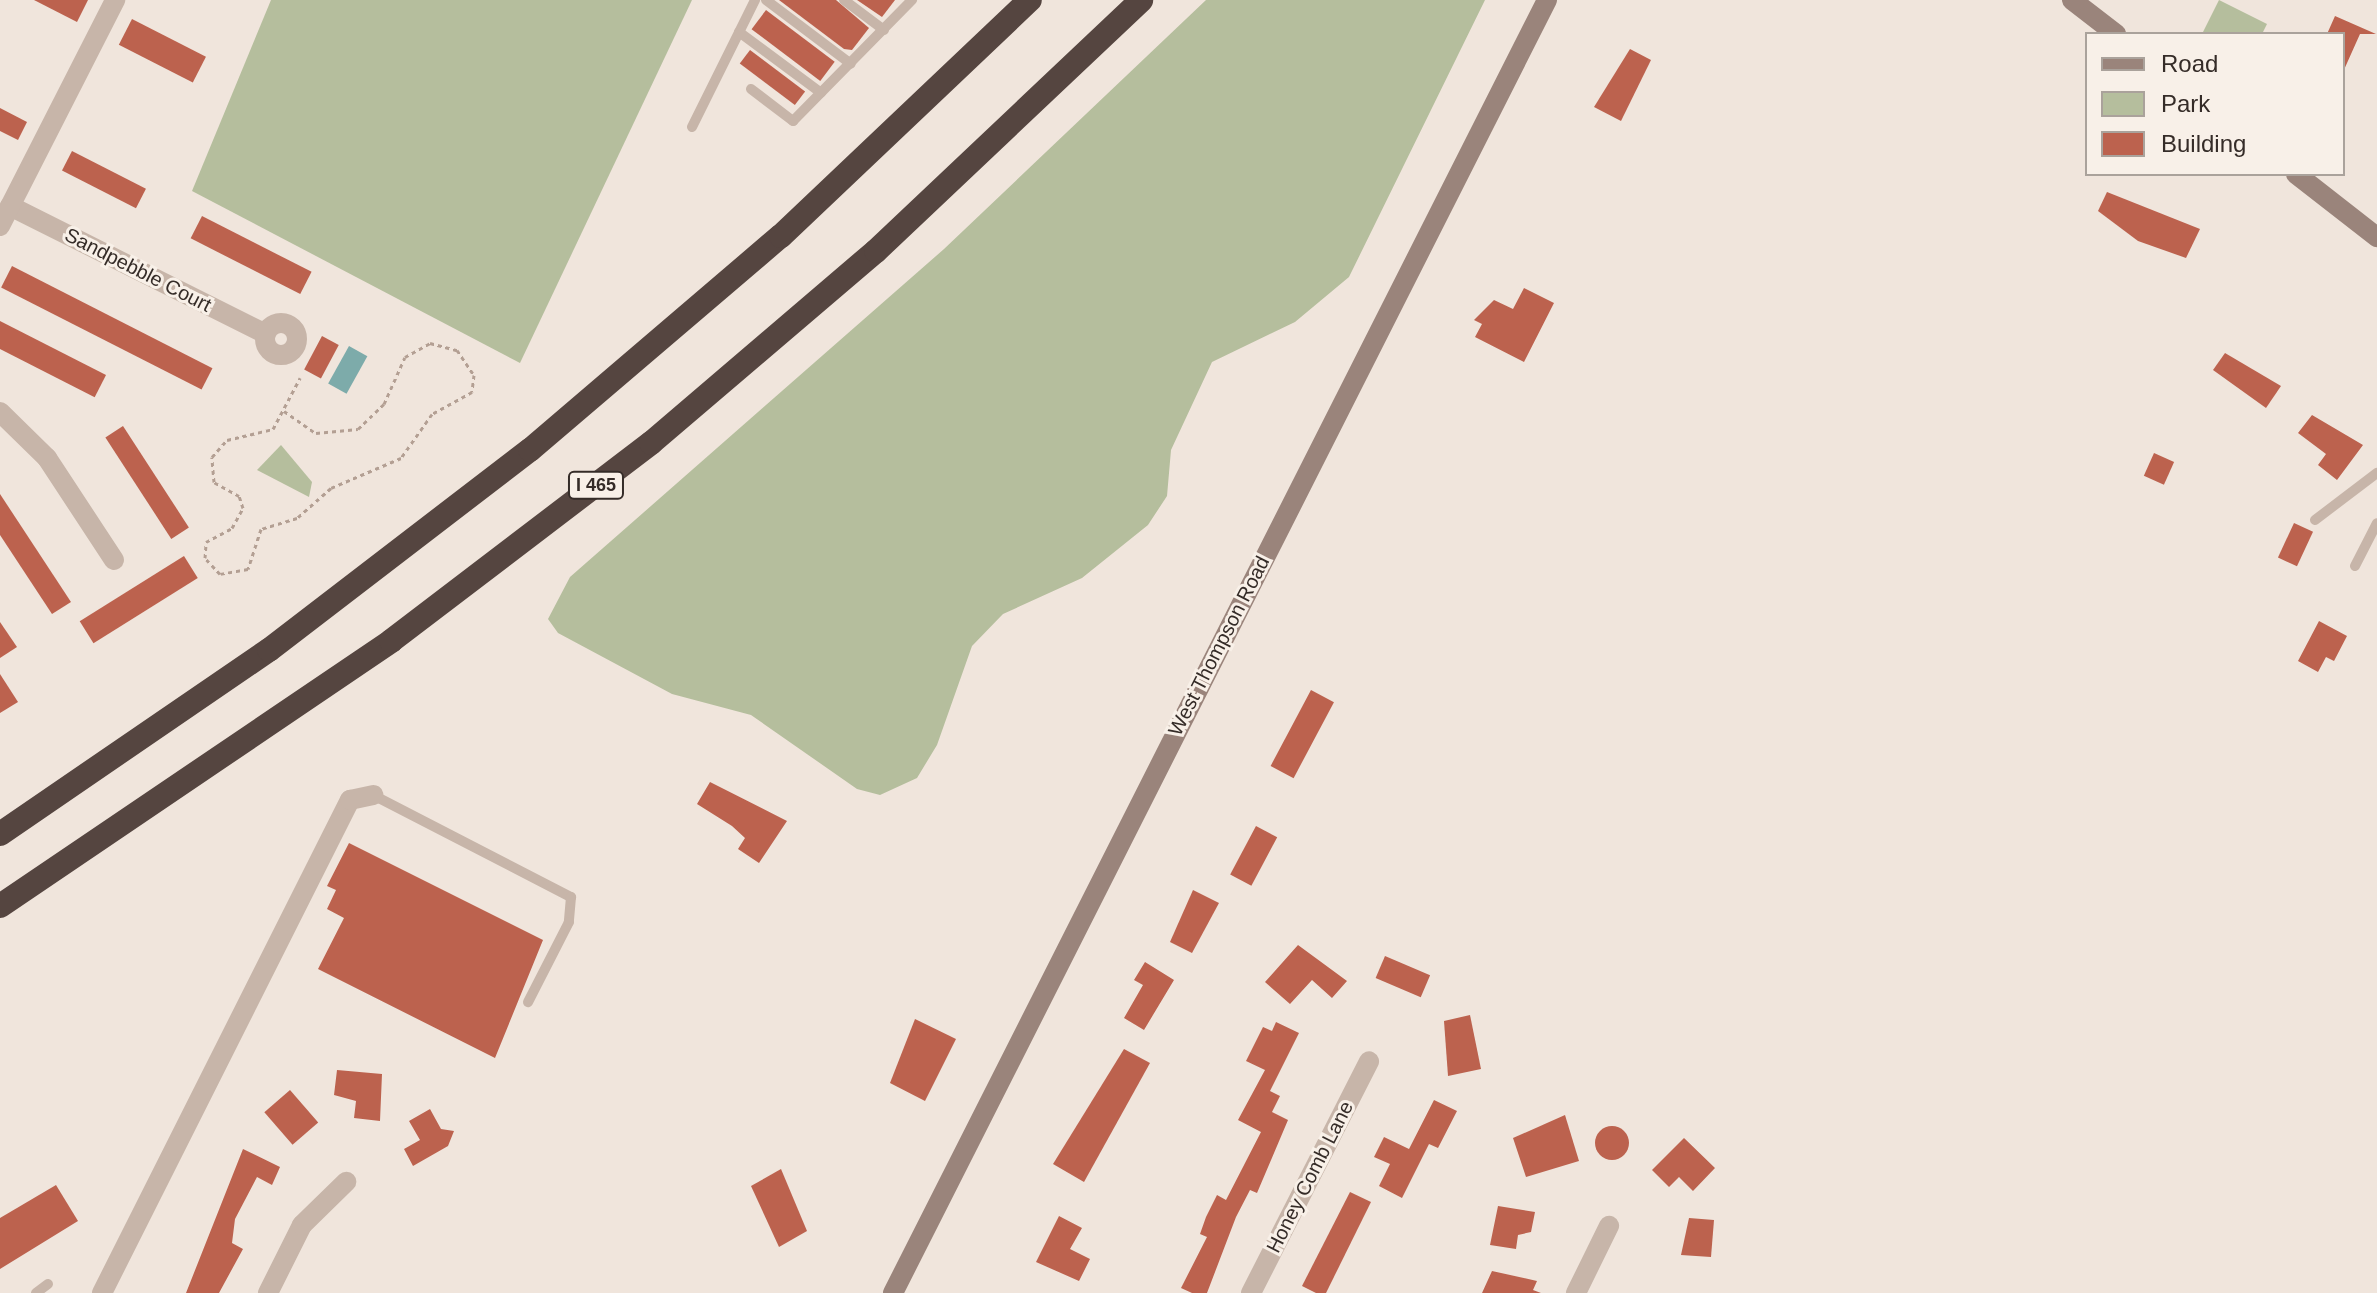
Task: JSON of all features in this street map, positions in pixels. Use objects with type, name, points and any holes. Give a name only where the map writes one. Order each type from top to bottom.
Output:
[{"type":"highway","points":[[0,834],[269,650],[530,450],[781,236],[1030,0]]},
{"type":"highway","name":"I 465","points":[[0,906],[391,641],[651,443],[865,261],[1141,0]]},
{"type":"main road","name":"West Thompson Road","points":[[893,1293],[1547,0]]},
{"type":"main road","points":[[2072,0],[2113,32]]},
{"type":"main road","points":[[2299,176],[2377,237]]},
{"type":"street","points":[[0,226],[115,0]]},
{"type":"street","name":"Sandpebble Court","points":[[10,206],[266,334]]},
{"type":"street","points":[[0,412],[47,458],[114,560]]},
{"type":"street","points":[[102,1293],[350,800],[373,795]]},
{"type":"street","name":"Honey Comb Lane","points":[[1251,1293],[1369,1061]]},
{"type":"street","points":[[268,1293],[302,1225],[346,1182]]},
{"type":"street","points":[[1576,1293],[1609,1226]]},
{"type":"lane","points":[[692,127],[755,0]]},
{"type":"lane","points":[[766,0],[851,64]]},
{"type":"lane","points":[[844,0],[884,30]]},
{"type":"lane","points":[[751,89],[793,121],[912,0]]},
{"type":"lane","points":[[739,32],[821,93]]},
{"type":"lane","points":[[2315,520],[2377,473]]},
{"type":"lane","points":[[2355,566],[2377,523]]},
{"type":"lane","points":[[373,795],[571,897],[569,922],[528,1002]]},
{"type":"lane","points":[[36,1293],[48,1284]]},
{"type":"path","points":[[284,411],[316,433],[358,429],[384,404],[405,357],[430,343],[457,350],[474,375],[472,392],[432,414],[401,458],[331,488],[297,518],[261,529],[248,569],[220,574],[205,558],[206,542],[232,528],[243,508],[239,496],[214,482],[212,457],[227,440],[273,429],[300,378]]},
{"type":"green space","points":[[271,0],[692,0],[520,363],[192,191]]},
{"type":"green space","points":[[1206,0],[1485,0],[1349,277],[1295,322],[1212,362],[1171,450],[1167,496],[1148,525],[1082,578],[1003,614],[972,646],[937,745],[917,778],[880,795],[857,789],[751,715],[672,694],[558,633],[548,619],[570,577],[944,249]]},
{"type":"green space","points":[[2219,0],[2267,24],[2263,32],[2203,32]]},
{"type":"green space","points":[[281,445],[312,482],[309,497],[257,470]]},
{"type":"water","points":[[349,346],[367,356],[347,394],[328,384]]},
{"type":"building","points":[[34,0],[88,0],[77,22]]},
{"type":"building","points":[[779,0],[836,0],[869,28],[852,50],[844,49]]},
{"type":"building","points":[[857,0],[895,0],[882,17]]},
{"type":"building","points":[[766,10],[835,62],[820,81],[752,29]]},
{"type":"building","points":[[2335,16],[2376,34],[2360,34],[2345,68],[2345,32],[2328,32]]},
{"type":"building","points":[[132,19],[206,57],[193,83],[119,45]]},
{"type":"building","points":[[1630,49],[1651,60],[1621,121],[1594,107]]},
{"type":"building","points":[[750,50],[805,92],[795,105],[740,64]]},
{"type":"building","points":[[0,108],[27,122],[18,140],[0,131]]},
{"type":"building","points":[[72,151],[146,189],[136,208],[62,171]]},
{"type":"building","points":[[2107,192],[2200,229],[2186,258],[2138,241],[2098,211]]},
{"type":"building","points":[[202,216],[312,272],[300,294],[191,238]]},
{"type":"building","points":[[12,266],[212,368],[202,390],[1,287]]},
{"type":"building","points":[[1524,288],[1554,303],[1524,362],[1475,337],[1482,324],[1474,320],[1494,300],[1513,309]]},
{"type":"building","points":[[0,321],[106,375],[95,397],[0,349]]},
{"type":"building","points":[[322,336],[339,345],[321,378],[304,370]]},
{"type":"building","points":[[2225,353],[2281,386],[2266,408],[2213,370]]},
{"type":"building","points":[[2312,415],[2363,445],[2337,480],[2318,465],[2326,454],[2298,433]]},
{"type":"building","points":[[123,426],[189,527],[171,539],[105,437]]},
{"type":"building","points":[[2154,453],[2174,462],[2164,485],[2144,476]]},
{"type":"building","points":[[0,494],[71,602],[52,614],[0,535]]},
{"type":"building","points":[[2294,523],[2313,532],[2297,566],[2278,557]]},
{"type":"building","points":[[184,556],[198,578],[93,643],[80,621]]},
{"type":"building","points":[[2319,621],[2347,636],[2334,661],[2326,657],[2318,672],[2298,661]]},
{"type":"building","points":[[0,622],[17,647],[0,658]]},
{"type":"building","points":[[0,674],[18,702],[0,713]]},
{"type":"building","points":[[1311,690],[1334,702],[1294,778],[1271,766]]},
{"type":"building","points":[[710,782],[787,821],[759,863],[738,849],[745,838],[697,804]]},
{"type":"building","points":[[1256,826],[1277,837],[1251,886],[1230,875]]},
{"type":"building","points":[[349,843],[543,940],[495,1058],[318,969],[344,918],[327,909],[336,890],[327,886]]},
{"type":"building","points":[[1193,890],[1219,903],[1192,953],[1170,942]]},
{"type":"building","points":[[1298,945],[1347,981],[1332,998],[1312,980],[1290,1004],[1265,982]]},
{"type":"building","points":[[1385,956],[1430,975],[1421,997],[1376,978]]},
{"type":"building","points":[[1145,962],[1174,980],[1144,1030],[1124,1018],[1143,985],[1134,980]]},
{"type":"building","points":[[1470,1015],[1481,1069],[1448,1076],[1444,1021]]},
{"type":"building","points":[[915,1019],[956,1039],[925,1101],[890,1083]]},
{"type":"building","points":[[1276,1022],[1299,1033],[1270,1091],[1280,1096],[1272,1112],[1288,1120],[1257,1193],[1250,1190],[1236,1217],[1207,1293],[1192,1293],[1181,1288],[1207,1237],[1200,1234],[1206,1217],[1217,1195],[1226,1200],[1261,1132],[1238,1120],[1265,1070],[1246,1061],[1263,1027],[1272,1031]]},
{"type":"building","points":[[1124,1049],[1150,1063],[1084,1182],[1053,1164]]},
{"type":"building","points":[[337,1070],[382,1074],[380,1121],[354,1118],[356,1101],[334,1095]]},
{"type":"building","points":[[290,1090],[318,1122],[293,1145],[264,1112]]},
{"type":"building","points":[[1434,1100],[1457,1111],[1438,1148],[1429,1144],[1402,1198],[1379,1186],[1390,1164],[1374,1157],[1384,1137],[1409,1149]]},
{"type":"building","points":[[430,1109],[441,1129],[454,1131],[448,1146],[413,1166],[404,1149],[420,1140],[409,1121]]},
{"type":"building","points":[[1565,1115],[1579,1161],[1526,1177],[1513,1138]]},
{"type":"building","points":[[1612,1126],[1624,1131],[1629,1143],[1624,1155],[1612,1160],[1600,1155],[1595,1143],[1600,1131]]},
{"type":"building","points":[[1684,1138],[1715,1168],[1693,1191],[1679,1177],[1669,1187],[1652,1170]]},
{"type":"building","points":[[243,1149],[280,1167],[272,1185],[257,1177],[235,1219],[232,1243],[243,1249],[219,1293],[186,1293]]},
{"type":"building","points":[[781,1169],[807,1231],[779,1247],[751,1186]]},
{"type":"building","points":[[56,1185],[78,1221],[0,1269],[0,1218]]},
{"type":"building","points":[[1350,1192],[1371,1202],[1326,1293],[1316,1293],[1302,1286]]},
{"type":"building","points":[[1498,1206],[1535,1212],[1531,1232],[1518,1235],[1516,1249],[1490,1245]]},
{"type":"building","points":[[1059,1216],[1082,1228],[1070,1249],[1090,1259],[1079,1281],[1036,1262]]},
{"type":"building","points":[[1689,1218],[1714,1220],[1711,1257],[1681,1255]]},
{"type":"building","points":[[1492,1271],[1537,1281],[1533,1290],[1541,1293],[1482,1293]]}]
